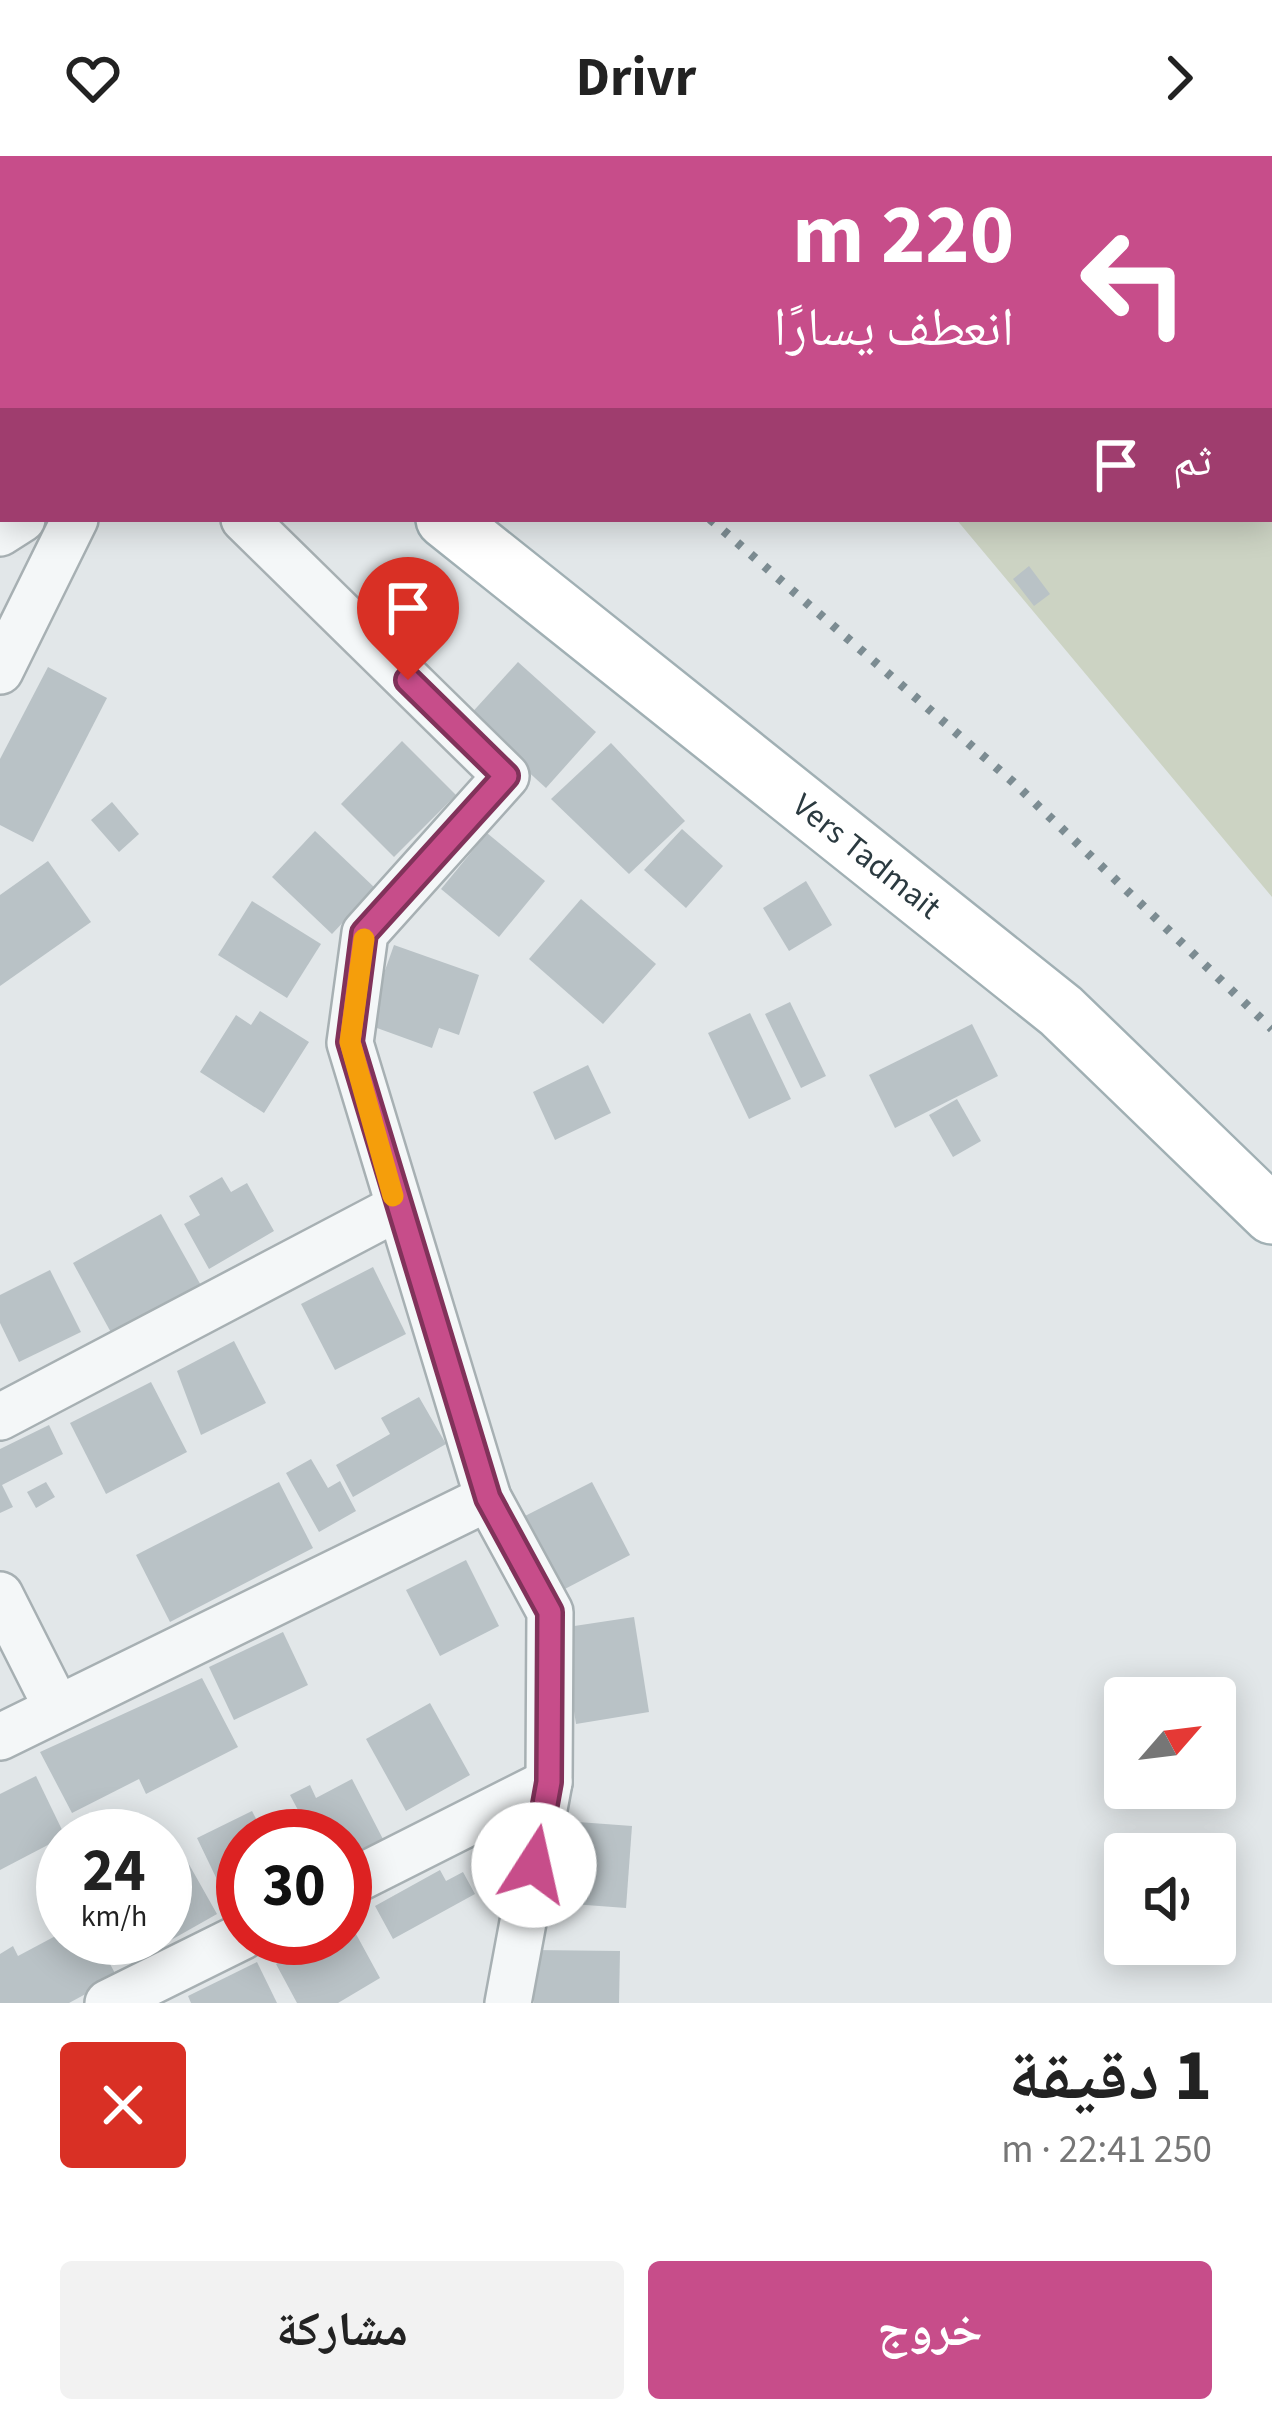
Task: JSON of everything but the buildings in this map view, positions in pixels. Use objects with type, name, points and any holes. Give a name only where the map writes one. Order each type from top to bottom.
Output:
[{"type":"main road","name":"Vers Tadmait","points":[[450,522],[1061,1011],[1272,1215]]},
{"type":"street","points":[[0,671],[74,522]]},
{"type":"street","points":[[247,522],[506,776],[364,933],[350,1042],[488,1498],[550,1612],[549,1782],[508,2003]]},
{"type":"street","points":[[0,1417],[397,1208]]},
{"type":"street","points":[[0,1737],[488,1498]]},
{"type":"street","points":[[0,1595],[56,1706]]},
{"type":"street","points":[[372,1871],[549,1782]]},
{"type":"street","points":[[108,2003],[216,1949]]},
{"type":"green space","points":[[959,522],[1272,522],[1272,897]]},
{"type":"railway","points":[[713,522],[1013,782],[1272,1029]]},
{"type":"slow traffic","points":[[364,939],[350,1042],[393,1196]]},
{"type":"route","points":[[408,680],[506,776],[364,933],[350,1042],[488,1498],[550,1612],[549,1782],[534,1865]]}]
